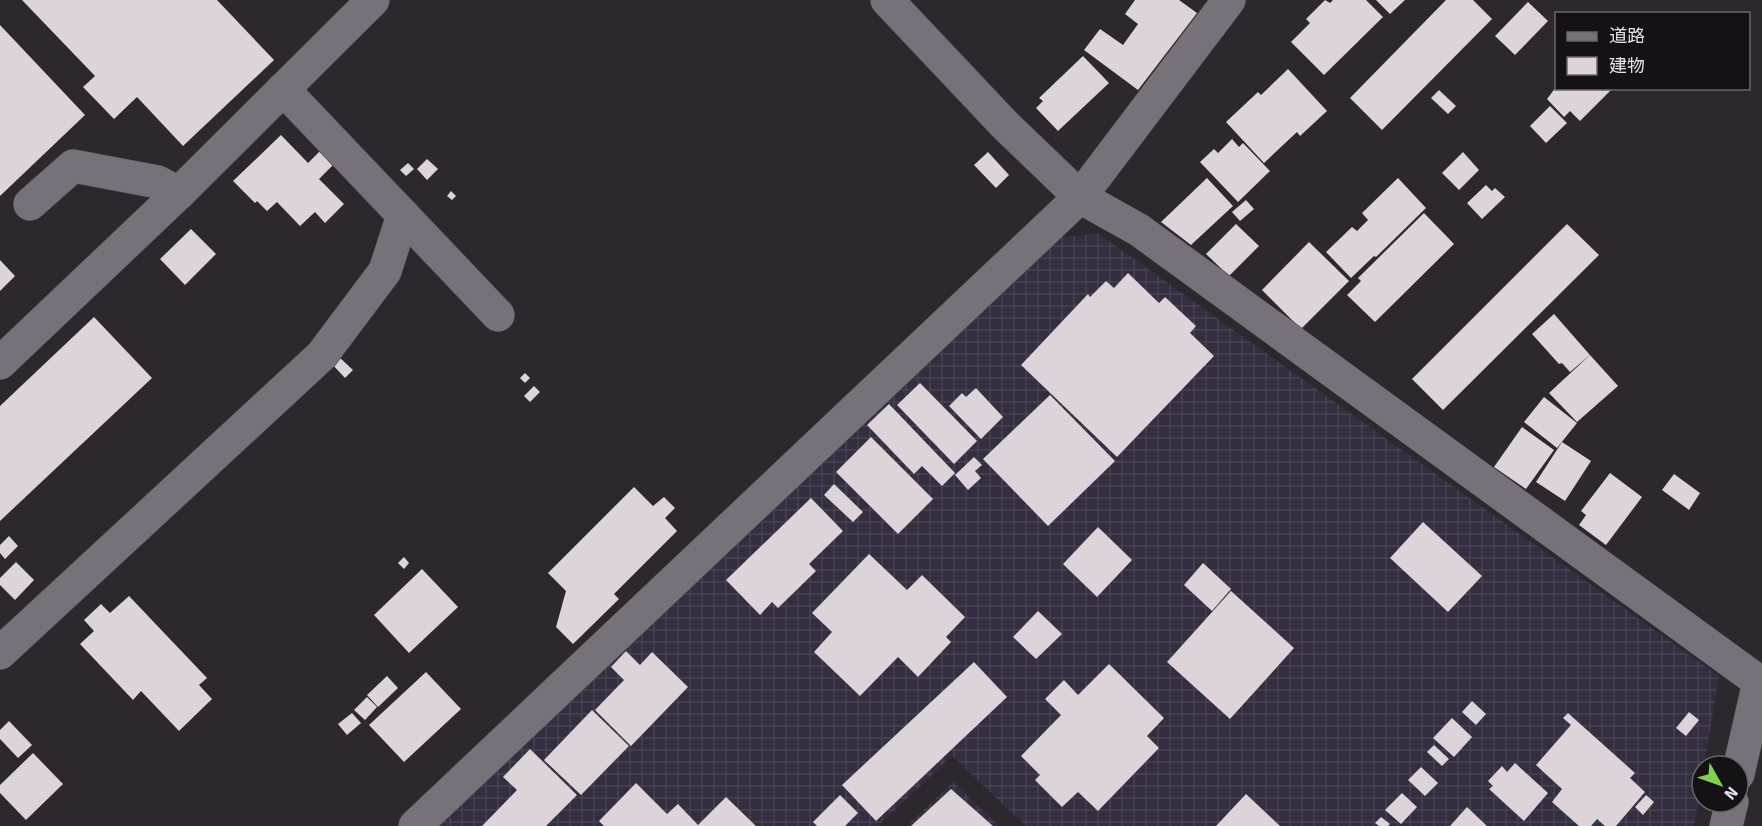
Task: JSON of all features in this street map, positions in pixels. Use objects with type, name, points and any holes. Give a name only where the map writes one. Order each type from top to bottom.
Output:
[{"type":"street","points":[[0,363],[179,193],[373,0]]},
{"type":"street","points":[[887,0],[1004,124],[1080,197],[1138,230],[1761,683],[1743,754]]},
{"type":"street","points":[[414,826],[1080,197],[1229,0]]},
{"type":"street","points":[[283,89],[498,315]]},
{"type":"street","points":[[30,204],[73,166],[158,182],[179,193]]},
{"type":"street","points":[[0,653],[322,354],[385,271],[403,215]]},
{"type":"shaded area","points":[[1099,234],[1719,676],[1706,754],[1690,754],[1690,814],[1696,814],[1694,826],[1026,826],[952,756],[878,826],[439,826],[1060,237]]},
{"type":"shaded area","points":[[953,782],[999,826],[907,826]]},
{"type":"building","points":[[22,0],[217,0],[274,60],[183,146],[137,97],[114,119],[83,87],[95,76]]},
{"type":"building","points":[[1135,0],[1179,0],[1197,13],[1138,90],[1084,50],[1100,29],[1123,45],[1138,24],[1125,14]]},
{"type":"building","points":[[1325,0],[1330,3],[1333,0],[1366,0],[1383,17],[1324,75],[1291,42],[1310,23],[1306,19]]},
{"type":"building","points":[[1376,0],[1405,0],[1390,14]]},
{"type":"building","points":[[1446,0],[1473,0],[1492,19],[1382,130],[1350,98]]},
{"type":"building","points":[[1528,2],[1548,21],[1515,55],[1495,36]]},
{"type":"building","points":[[0,25],[85,115],[0,196]]},
{"type":"building","points":[[1083,56],[1109,83],[1058,131],[1036,108],[1043,101],[1039,98]]},
{"type":"building","points":[[1288,69],[1327,111],[1300,136],[1297,132],[1264,163],[1226,122],[1258,92],[1261,95]]},
{"type":"building","points":[[1555,88],[1611,90],[1580,121],[1570,111],[1564,117],[1547,99]]},
{"type":"building","points":[[1439,90],[1456,106],[1448,114],[1431,98]]},
{"type":"building","points":[[1550,106],[1567,123],[1546,143],[1530,126]]},
{"type":"building","points":[[281,135],[308,163],[320,151],[333,165],[319,179],[344,204],[325,223],[315,212],[300,226],[277,202],[267,211],[257,201],[255,203],[233,181]]},
{"type":"building","points":[[1232,139],[1239,147],[1243,143],[1270,171],[1238,202],[1200,162],[1214,149],[1218,153]]},
{"type":"building","points":[[988,152],[1009,175],[996,188],[974,165]]},
{"type":"building","points":[[1463,152],[1479,170],[1459,190],[1442,173]]},
{"type":"building","points":[[427,159],[438,169],[427,180],[417,169]]},
{"type":"building","points":[[408,163],[414,169],[406,176],[400,170]]},
{"type":"building","points":[[1207,178],[1233,206],[1191,245],[1161,222]]},
{"type":"building","points":[[1398,178],[1426,208],[1351,278],[1326,252],[1352,227],[1357,231],[1368,220],[1362,213]]},
{"type":"building","points":[[1486,185],[1492,191],[1495,188],[1505,197],[1482,219],[1467,203]]},
{"type":"building","points":[[451,191],[456,196],[452,200],[447,196]]},
{"type":"building","points":[[1246,200],[1254,209],[1240,221],[1232,212]]},
{"type":"building","points":[[1424,213],[1454,244],[1375,322],[1347,295],[1361,281],[1358,278]]},
{"type":"building","points":[[1236,224],[1259,246],[1229,276],[1206,254]]},
{"type":"building","points":[[1567,224],[1599,255],[1443,410],[1412,379]]},
{"type":"building","points":[[191,229],[216,254],[185,285],[160,259]]},
{"type":"building","points":[[1309,242],[1349,281],[1301,329],[1262,290]]},
{"type":"building","points":[[0,260],[15,276],[0,291]]},
{"type":"building","points":[[1128,273],[1159,303],[1165,297],[1196,326],[1190,333],[1214,356],[1117,457],[1021,365],[1088,294],[1090,297],[1106,281],[1114,288]]},
{"type":"building","points":[[1554,314],[1590,355],[1570,372],[1562,363],[1559,364],[1532,334]]},
{"type":"building","points":[[94,317],[152,378],[0,521],[0,406]]},
{"type":"building","points":[[1590,355],[1618,386],[1577,422],[1549,393]]},
{"type":"building","points":[[339,357],[353,370],[345,378],[332,364]]},
{"type":"building","points":[[525,373],[530,378],[525,383],[520,378]]},
{"type":"building","points":[[920,383],[977,441],[954,464],[897,405]]},
{"type":"building","points":[[534,386],[540,392],[530,402],[524,396]]},
{"type":"building","points":[[976,388],[1003,417],[981,439],[949,406],[962,393],[966,397]]},
{"type":"building","points":[[1050,395],[1115,461],[1048,526],[983,459]]},
{"type":"building","points":[[1544,397],[1577,423],[1557,448],[1524,422]]},
{"type":"building","points":[[889,404],[955,473],[942,486],[922,466],[914,474],[867,425]]},
{"type":"building","points":[[1522,427],[1554,450],[1526,489],[1494,467]]},
{"type":"building","points":[[871,437],[933,499],[898,534],[836,472]]},
{"type":"building","points":[[1562,442],[1591,461],[1565,501],[1536,482]]},
{"type":"building","points":[[974,457],[982,465],[975,471],[981,478],[968,490],[955,475]]},
{"type":"building","points":[[1610,473],[1642,497],[1606,545],[1579,525],[1586,515],[1581,511]]},
{"type":"building","points":[[1674,474],[1700,493],[1689,510],[1662,490]]},
{"type":"building","points":[[834,484],[863,512],[853,522],[824,495]]},
{"type":"building","points":[[634,487],[653,506],[664,497],[675,508],[665,518],[677,531],[614,594],[619,599],[573,644],[556,627],[566,591],[548,573]]},
{"type":"building","points":[[811,498],[843,531],[809,564],[816,571],[778,608],[772,602],[760,615],[726,580]]},
{"type":"building","points":[[1423,522],[1482,576],[1448,612],[1390,558]]},
{"type":"building","points":[[1098,527],[1132,560],[1097,597],[1063,564]]},
{"type":"building","points":[[9,536],[18,546],[5,559],[0,553],[0,545]]},
{"type":"building","points":[[869,554],[907,590],[922,575],[965,617],[946,637],[951,642],[918,677],[898,657],[860,696],[814,652],[832,632],[812,613]]},
{"type":"building","points":[[404,557],[409,563],[404,569],[398,563]]},
{"type":"building","points":[[16,562],[34,580],[15,600],[0,585],[0,578]]},
{"type":"building","points":[[1203,563],[1231,589],[1212,611],[1184,585]]},
{"type":"building","points":[[422,569],[458,607],[409,653],[374,615]]},
{"type":"building","points":[[1231,591],[1294,648],[1230,719],[1167,662]]},
{"type":"building","points":[[129,596],[207,678],[199,685],[212,699],[179,731],[141,691],[133,700],[80,644],[94,631],[84,620],[101,604],[110,613]]},
{"type":"building","points":[[1038,611],[1062,634],[1036,659],[1013,637]]},
{"type":"building","points":[[626,651],[640,665],[652,652],[688,687],[631,746],[595,710],[624,680],[611,667]]},
{"type":"building","points":[[974,662],[1007,697],[876,821],[842,785]]},
{"type":"building","points":[[1109,664],[1164,718],[1147,736],[1159,748],[1098,811],[1078,792],[1062,807],[1035,780],[1040,775],[1021,756],[1061,715],[1045,699],[1064,680],[1078,695]]},
{"type":"building","points":[[426,672],[461,709],[404,762],[369,725]]},
{"type":"building","points":[[387,676],[398,688],[378,707],[367,695]]},
{"type":"building","points":[[367,697],[377,707],[365,720],[354,710]]},
{"type":"building","points":[[1472,701],[1486,714],[1476,725],[1462,712]]},
{"type":"building","points":[[592,710],[629,746],[581,795],[544,760]]},
{"type":"building","points":[[1689,712],[1699,720],[1686,736],[1676,728]]},
{"type":"building","points":[[352,713],[361,723],[347,735],[338,724]]},
{"type":"building","points":[[1568,713],[1635,773],[1630,778],[1645,792],[1616,826],[1605,826],[1597,819],[1591,826],[1579,826],[1552,802],[1562,789],[1536,765],[1571,725],[1563,718]]},
{"type":"building","points":[[1452,718],[1472,737],[1454,757],[1433,738]]},
{"type":"building","points":[[9,721],[32,745],[18,758],[0,739],[0,730]]},
{"type":"building","points":[[1434,745],[1449,759],[1442,766],[1427,752]]},
{"type":"building","points":[[530,749],[577,795],[546,826],[482,826],[517,790],[503,777]]},
{"type":"building","points":[[33,753],[63,784],[26,820],[0,793],[0,785]]},
{"type":"building","points":[[1515,763],[1548,793],[1524,821],[1489,789],[1493,786],[1488,781],[1502,766],[1507,772]]},
{"type":"building","points":[[1421,767],[1438,783],[1425,796],[1408,780]]},
{"type":"building","points":[[636,783],[667,814],[678,804],[698,825],[726,797],[756,826],[604,826],[599,821]]},
{"type":"building","points":[[951,789],[993,826],[911,826]]},
{"type":"building","points":[[1402,793],[1417,807],[1401,824],[1385,810]]},
{"type":"building","points":[[1246,794],[1280,826],[1216,826]]},
{"type":"building","points":[[840,795],[858,813],[845,826],[817,826],[813,822]]},
{"type":"building","points":[[1646,795],[1654,802],[1643,815],[1635,807]]},
{"type":"building","points":[[1467,807],[1487,826],[1450,826]]},
{"type":"building","points":[[1381,817],[1390,824],[1388,826],[1379,826],[1375,823]]}]
